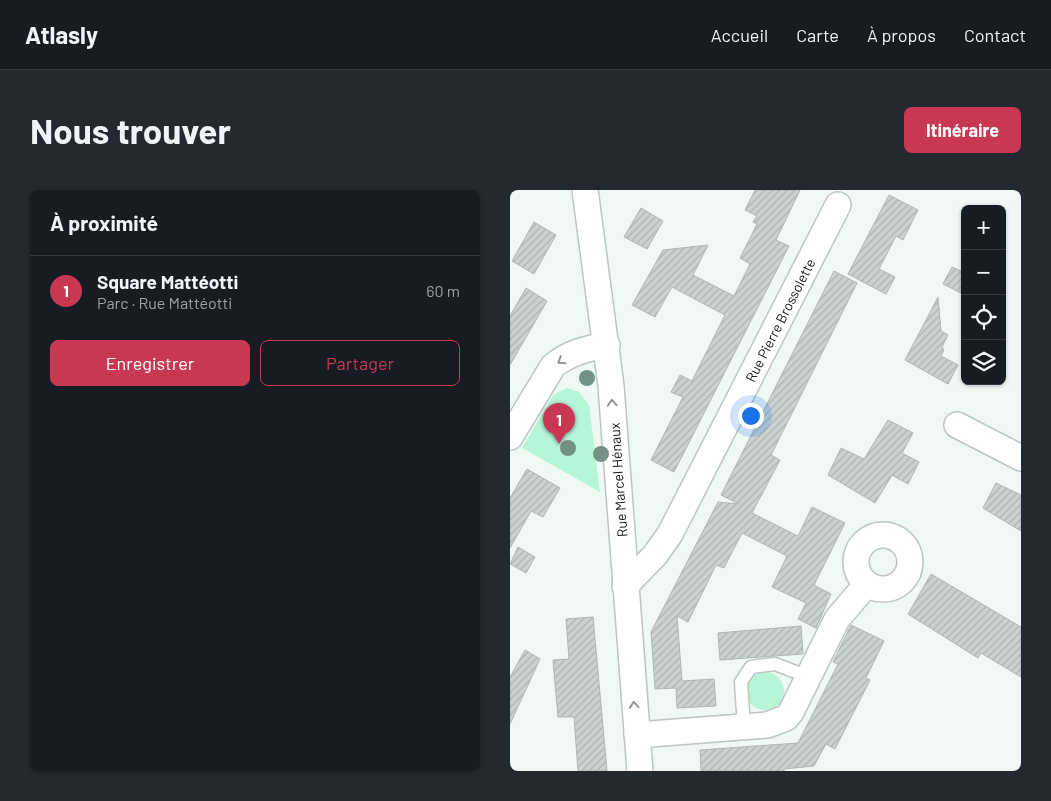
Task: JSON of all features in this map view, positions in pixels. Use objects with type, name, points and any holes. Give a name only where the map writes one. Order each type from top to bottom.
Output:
[{"type":"street","name":"Rue Marcel Hénaux","points":[[585,190],[607,345],[640,771]]},
{"type":"street","name":"Rue Pierre Brossolette","points":[[625,586],[655,555],[670,534],[838,205]]},
{"type":"street","points":[[510,437],[554,366],[562,359],[580,351],[607,345]]},
{"type":"street","points":[[957,425],[1021,458]]},
{"type":"street","points":[[637,735],[767,725],[786,718],[796,704],[837,619],[867,584]]},
{"type":"lane","points":[[744,727],[741,682],[751,667],[775,664],[809,677]]},
{"type":"green space","points":[[567,388],[579,392],[589,405],[600,492],[522,448],[553,395]]},
{"type":"green space","points":[[765,672],[779,677],[784,691],[779,705],[765,710],[751,705],[746,691],[751,677]]},
{"type":"building","points":[[755,190],[800,190],[776,240],[789,246],[674,472],[651,460],[683,397],[671,392],[680,375],[692,381],[725,315],[672,287],[655,317],[632,305],[663,250],[708,245],[693,275],[734,296],[750,264],[740,258],[757,224],[753,222],[757,216],[745,210]]},
{"type":"building","points":[[889,195],[918,210],[903,240],[896,236],[879,269],[895,277],[886,294],[848,274]]},
{"type":"building","points":[[641,208],[663,221],[647,249],[624,237]]},
{"type":"building","points":[[534,222],[556,235],[534,274],[512,261]]},
{"type":"building","points":[[952,267],[961,271],[961,293],[943,284]]},
{"type":"building","points":[[834,271],[857,283],[771,455],[780,460],[752,513],[798,536],[812,507],[845,523],[814,585],[831,594],[816,628],[798,619],[806,603],[772,587],[787,556],[742,533],[724,568],[716,565],[688,622],[677,616],[682,681],[714,679],[716,706],[677,708],[676,688],[655,689],[651,632],[718,502],[739,504],[721,495]]},
{"type":"building","points":[[526,288],[547,301],[510,365],[510,316]]},
{"type":"building","points":[[938,297],[941,331],[948,335],[942,347],[944,350],[941,356],[958,365],[948,384],[905,360]]},
{"type":"building","points":[[888,420],[913,433],[902,453],[919,462],[908,484],[892,475],[875,503],[828,475],[841,448],[864,459]]},
{"type":"building","points":[[527,469],[560,488],[543,517],[531,511],[510,548],[510,498]]},
{"type":"building","points":[[996,483],[1021,495],[1021,531],[983,508]]},
{"type":"building","points":[[518,547],[535,557],[526,573],[510,564]]},
{"type":"building","points":[[931,574],[1021,627],[1021,677],[981,653],[978,658],[908,614]]},
{"type":"building","points":[[593,617],[607,771],[578,771],[574,717],[558,717],[553,660],[569,659],[566,619]]},
{"type":"building","points":[[851,625],[884,641],[866,678],[870,680],[835,749],[826,744],[814,766],[784,769],[784,771],[701,771],[700,750],[798,743],[838,664],[833,662]]},
{"type":"building","points":[[801,626],[803,654],[720,660],[718,633]]},
{"type":"building","points":[[525,650],[540,659],[510,724],[510,677]]},
{"type":"place","name":"Square Mattéotti","points":[[559,444]]}]
